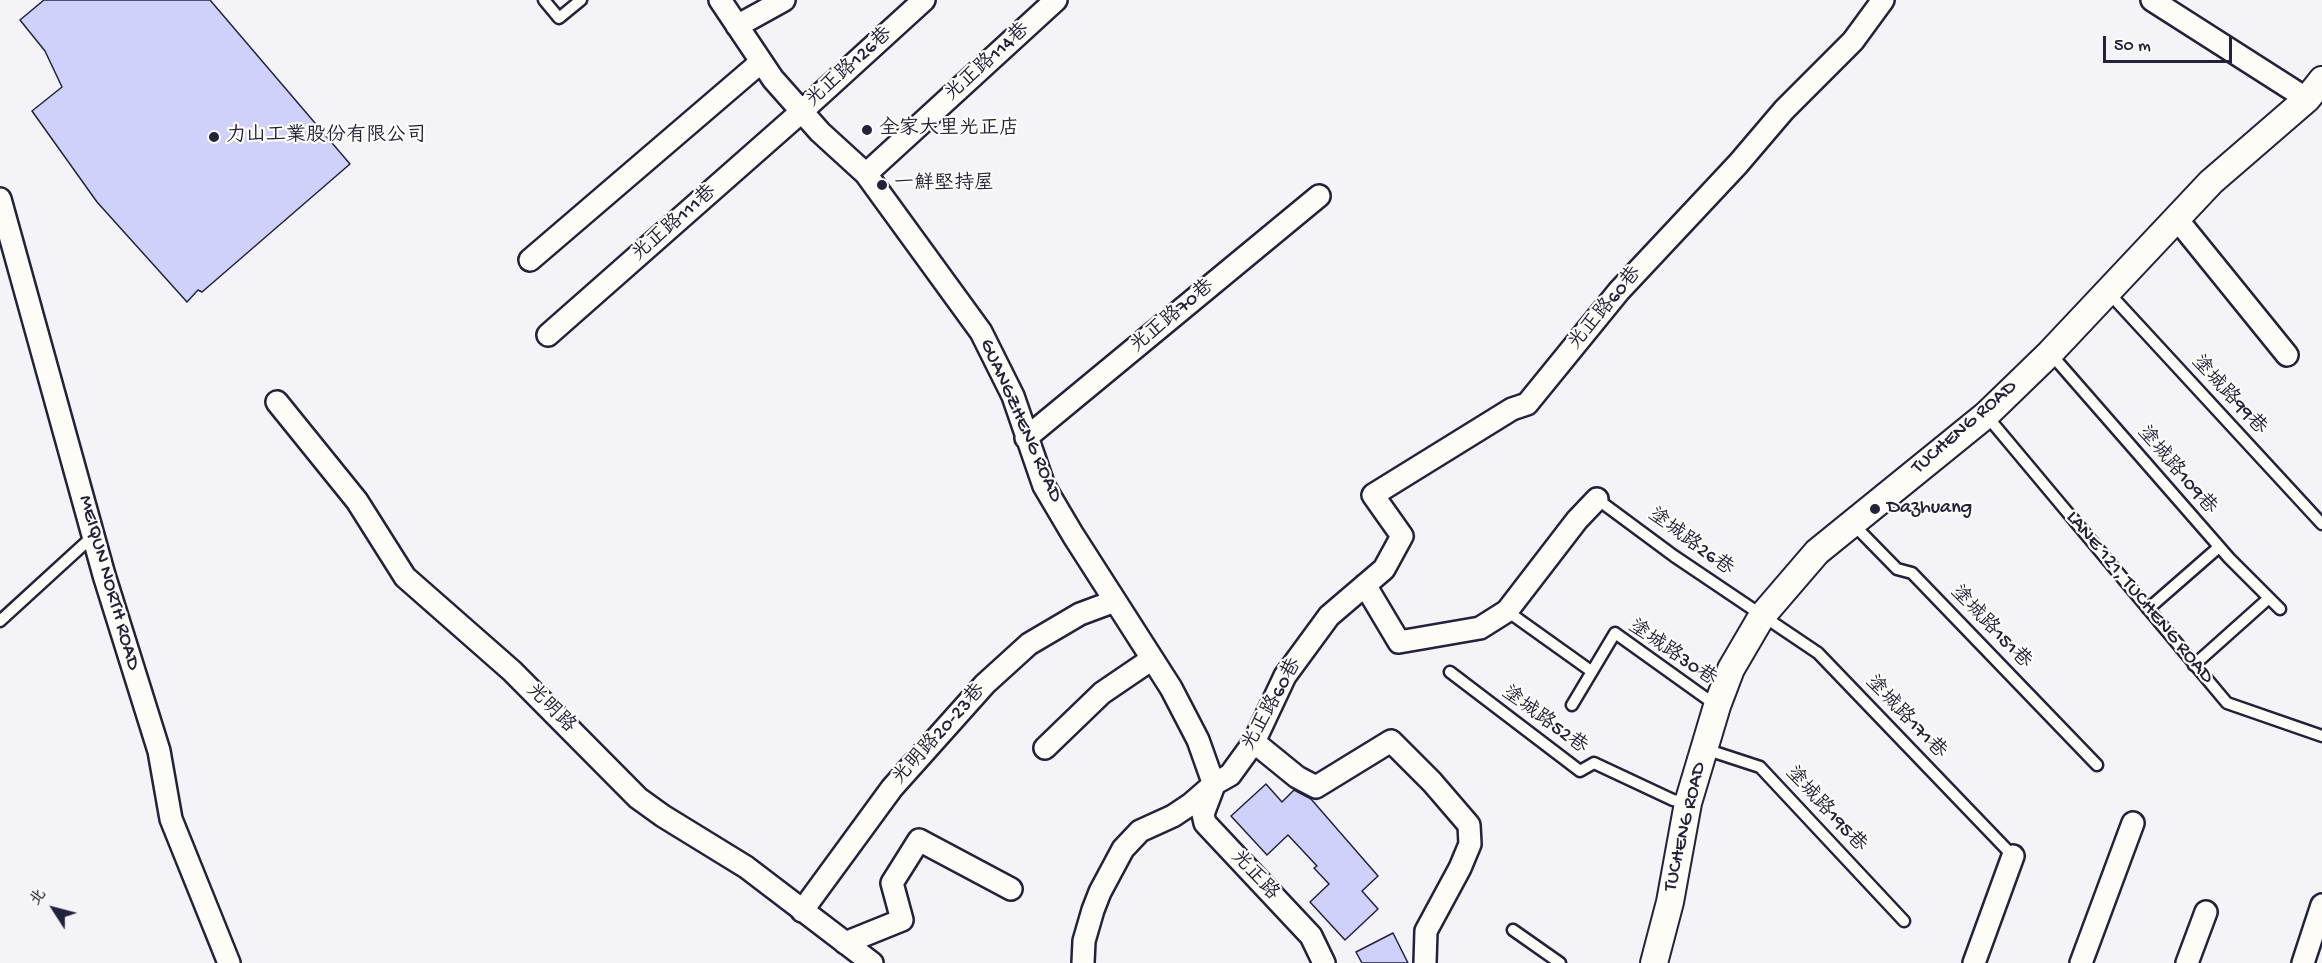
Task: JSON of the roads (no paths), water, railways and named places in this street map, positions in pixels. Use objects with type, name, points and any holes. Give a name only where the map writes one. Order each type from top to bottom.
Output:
[{"type":"street","name":"GUANGZHENG ROAD","points":[[720,0],[761,62],[801,112],[866,174],[981,332],[1013,396],[1044,486],[1171,688],[1198,740],[1214,784]]},
{"type":"street","points":[[737,26],[784,0]]},
{"type":"street","name":"光正路126巷","points":[[801,112],[924,0]]},
{"type":"street","name":"光正路114巷","points":[[866,174],[1056,0]]},
{"type":"street","name":"光正路60巷","points":[[1083,963],[1084,941],[1093,910],[1116,860],[1128,844],[1140,831],[1173,816],[1214,784],[1230,775],[1254,742],[1285,676],[1329,616],[1384,569],[1402,536],[1373,495],[1512,409],[1527,404],[1619,291],[1738,164],[1784,110],[1853,40],[1883,0]]},
{"type":"street","points":[[2152,0],[2314,89]]},
{"type":"street","points":[[530,260],[761,62]]},
{"type":"street","name":"TUCHENG ROAD","points":[[1654,963],[1670,902],[1688,803],[1717,706],[1731,669],[1762,616],[1817,552],[1986,415],[2050,353],[2211,182],[2314,89]]},
{"type":"street","name":"光正路111巷","points":[[548,335],[801,112]]},
{"type":"street","name":"光正路70巷","points":[[1026,438],[1319,196]]},
{"type":"street","name":"MEIQUN NORTH ROAD","points":[[0,199],[93,536],[159,752],[171,819],[230,963]]},
{"type":"street","points":[[2176,218],[2287,355]]},
{"type":"street","name":"光明路","points":[[277,402],[357,501],[405,577],[512,671],[639,798],[663,816],[746,867],[872,963]]},
{"type":"street","points":[[1365,585],[1399,642],[1480,628],[1507,611],[1577,520],[1597,499]]},
{"type":"street","name":"光明路20-23巷","points":[[802,911],[892,788],[985,684],[1029,644],[1080,614],[1115,601]]},
{"type":"street","points":[[1045,748],[1102,693],[1152,659]]},
{"type":"street","points":[[1254,742],[1297,777],[1316,787],[1391,741],[1432,782],[1469,825],[1470,844],[1426,932],[1425,963]]},
{"type":"street","name":"光正路","points":[[1214,784],[1203,814],[1205,823],[1311,936],[1324,963]]},
{"type":"street","points":[[2081,963],[2133,823]]},
{"type":"street","points":[[845,943],[902,920],[892,883],[919,840],[1011,889]]},
{"type":"street","points":[[1974,963],[2013,856]]},
{"type":"street","points":[[2302,963],[2322,905]]},
{"type":"street","points":[[2187,963],[2206,912]]},
{"type":"lane","points":[[544,0],[559,18],[581,0]]},
{"type":"lane","name":"塗城路99巷","points":[[2108,292],[2322,524]]},
{"type":"lane","name":"塗城路109巷","points":[[2050,353],[2219,547],[2280,609]]},
{"type":"lane","name":"LANE 121, TUCHENG ROAD","points":[[1986,415],[2227,703],[2322,736]]},
{"type":"lane","name":"塗城路26巷","points":[[1597,499],[1762,616]]},
{"type":"lane","name":"塗城路151巷","points":[[1852,522],[1897,569],[1912,573],[2097,765]]},
{"type":"lane","points":[[0,621],[93,536]]},
{"type":"lane","points":[[2148,609],[2219,547]]},
{"type":"lane","points":[[2194,664],[2269,598]]},
{"type":"lane","points":[[1507,611],[1591,671]]},
{"type":"lane","name":"塗城路171巷","points":[[1762,616],[1818,653],[2013,856]]},
{"type":"lane","name":"塗城路30巷","points":[[1572,705],[1615,633],[1717,706]]},
{"type":"lane","name":"塗城路52巷","points":[[1450,672],[1580,771],[1593,763],[1673,800],[1688,803]]},
{"type":"lane","name":"塗城路195巷","points":[[1704,749],[1760,767],[1904,921]]},
{"type":"lane","points":[[1513,930],[1560,963]]},
{"type":"place","name":"全家大里光正店","points":[[867,130]]},
{"type":"place","name":"力山工業股份有限公司","points":[[214,137]]},
{"type":"place","name":"一鮮堅持屋","points":[[882,185]]},
{"type":"place","name":"Dazhuang","points":[[1875,509]]}]
